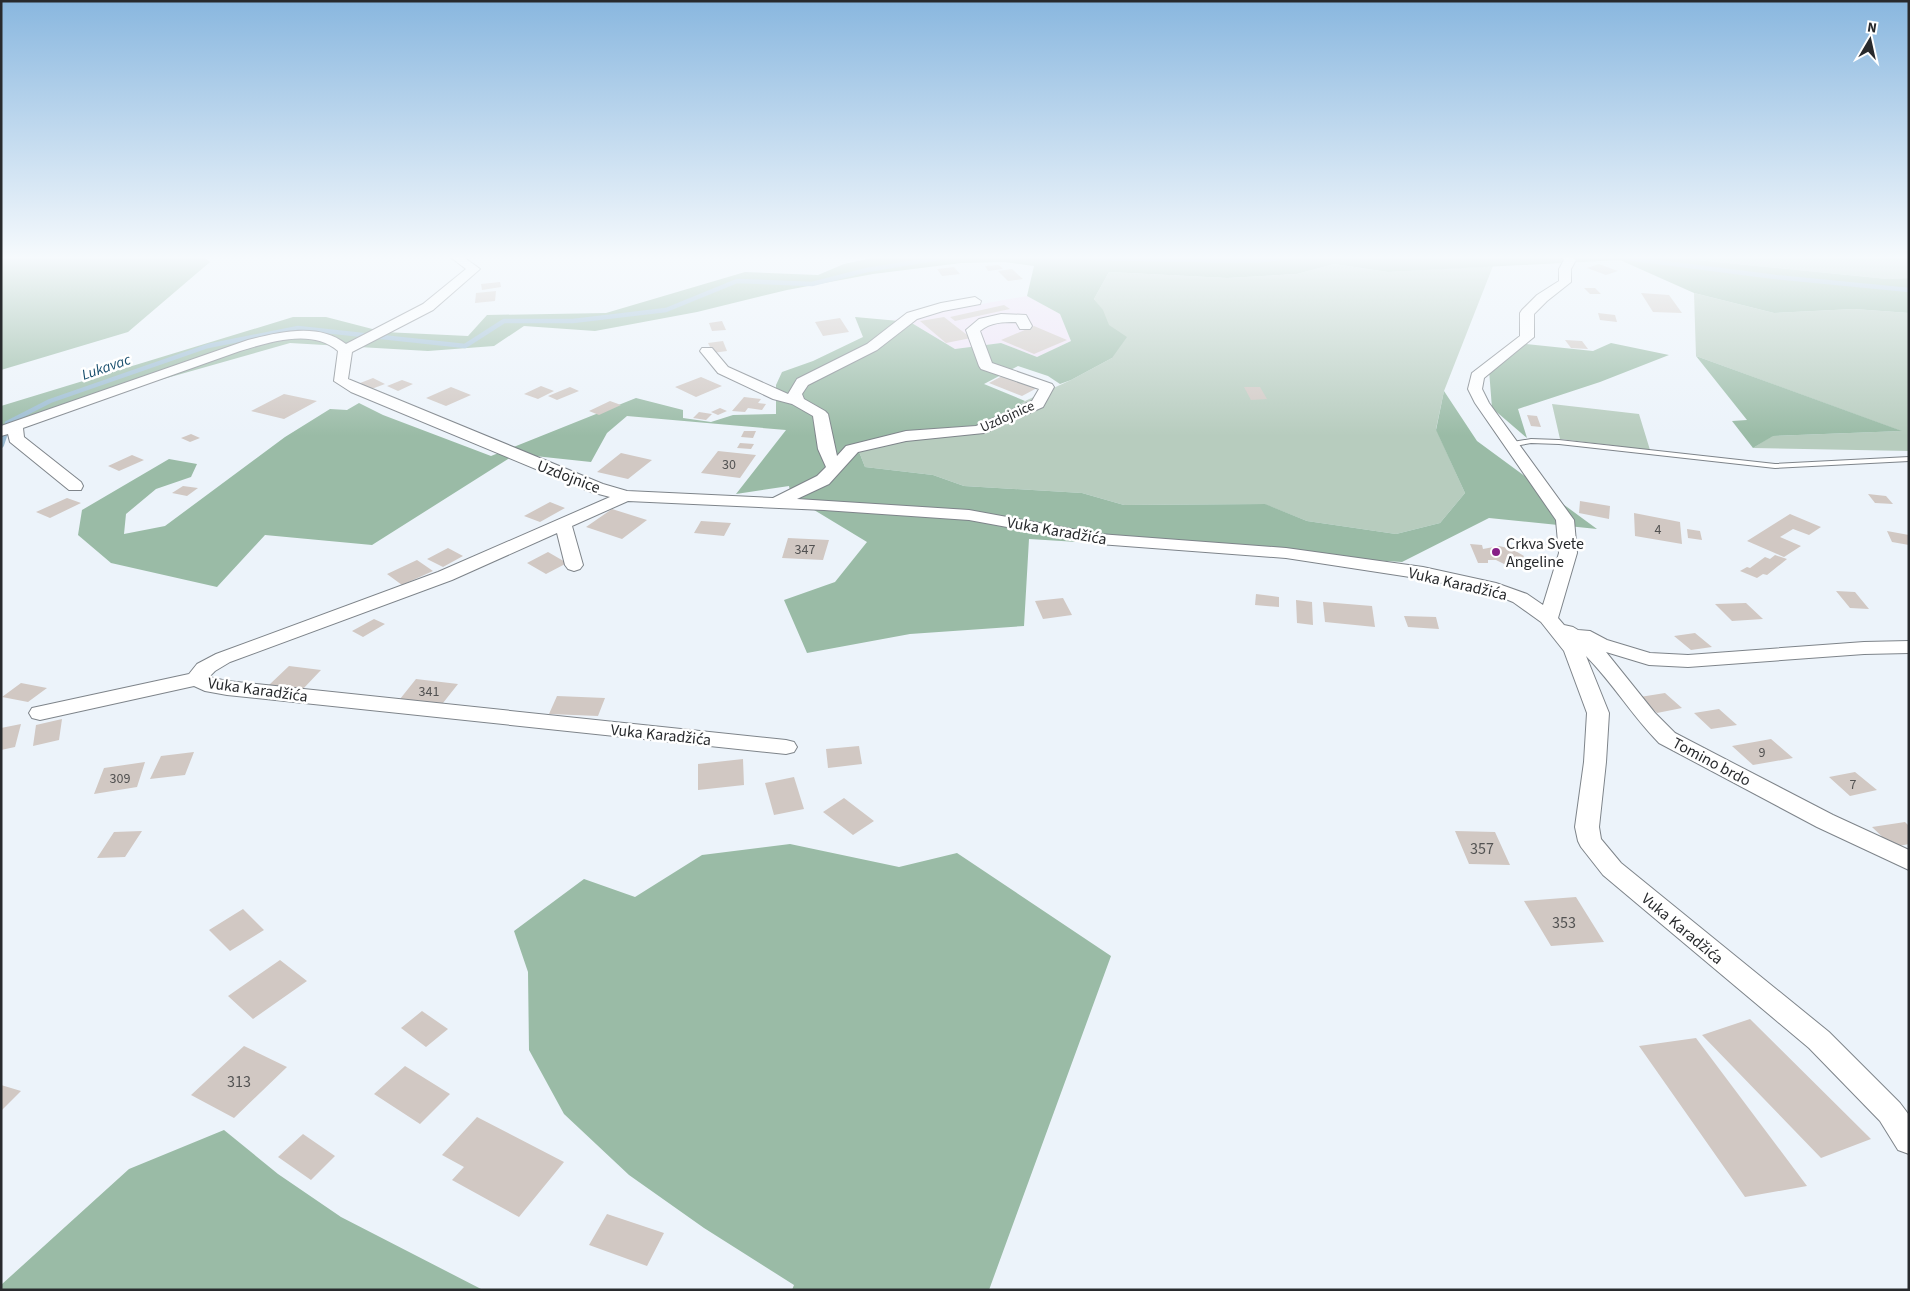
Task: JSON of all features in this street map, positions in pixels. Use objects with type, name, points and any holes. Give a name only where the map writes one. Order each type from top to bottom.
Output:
[{"type":"street","points":[[75,486],[16,439],[8,428],[221,352],[263,340],[286,336],[316,336],[336,341],[345,350],[410,316]]},
{"type":"street","points":[[798,401],[795,394],[802,382],[872,347],[912,316]]},
{"type":"street","points":[[1526,316],[1527,337],[1477,376],[1476,389],[1482,403],[1510,445],[1565,520],[1568,553],[1548,618],[1600,644],[1649,659],[1688,661],[1864,648],[1909,647]]},
{"type":"street","name":"Uzdojnice","points":[[345,350],[342,381],[356,389],[597,488],[626,496],[778,502],[823,480],[852,449],[906,436],[979,430],[1038,404],[1046,388],[986,366],[973,330],[980,323],[988,319],[1020,318],[1025,326]]},
{"type":"street","points":[[707,351],[723,370],[778,396],[798,401],[820,414],[824,446],[828,458],[835,468]]},
{"type":"street","name":"Vuka Karadžića","points":[[626,496],[444,576],[223,658],[206,667],[199,674],[198,679],[205,684],[227,688],[786,747]]},
{"type":"street","name":"Vuka Karadžića","points":[[778,502],[969,515],[1098,539],[1286,553],[1423,573],[1496,589],[1520,598],[1548,618],[1574,650],[1598,713],[1595,762],[1587,828],[1590,842],[1612,869],[1819,1040],[1890,1112],[1909,1140]]},
{"type":"street","points":[[563,524],[574,565]]},
{"type":"street","name":"Tomino brdo","points":[[1548,618],[1594,652],[1635,700],[1651,723],[1668,738],[1825,821],[1909,861]]},
{"type":"street","points":[[40,713],[198,679]]},
{"type":"lane","points":[[1510,445],[1531,441],[1559,442],[1775,466],[1909,459]]},
{"type":"shaded area","points":[[913,316],[1061,316],[1071,341],[1037,357],[1001,343],[955,349],[910,322],[892,320]]},
{"type":"green space","points":[[1,316],[146,316],[128,332],[1,370]]},
{"type":"green space","points":[[486,316],[674,316],[595,331],[524,326],[494,346],[428,351],[290,343],[1,425],[1,406],[293,317],[326,317],[384,332],[468,336]]},
{"type":"green space","points":[[1061,316],[1105,316],[1109,325],[1127,337],[1112,358],[1060,384],[1048,376],[1018,366],[984,384],[1025,401],[982,433],[918,430],[856,444],[865,467],[933,475],[964,486],[1082,493],[1124,505],[1265,504],[1307,521],[1396,534],[1440,523],[1465,493],[1436,430],[1444,391],[1477,441],[1597,529],[1489,518],[1402,562],[1029,539],[1024,626],[910,634],[807,653],[784,600],[835,582],[867,542],[791,496],[789,486],[736,494],[786,430],[627,416],[607,433],[591,462],[516,454],[372,545],[265,535],[217,587],[111,563],[78,535],[82,510],[169,459],[197,464],[191,477],[156,489],[126,514],[124,534],[165,526],[285,437],[330,409],[347,410],[359,403],[383,415],[491,456],[636,398],[683,410],[683,418],[711,422],[733,415],[776,414],[776,385],[782,372],[813,361],[863,337],[855,317],[910,322],[955,349],[1001,343],[1037,357],[1071,341]]},
{"type":"green space","points":[[1104,316],[1473,316],[1444,391],[1436,429],[1465,493],[1440,523],[1396,534],[1307,521],[1264,504],[1124,505],[1082,493],[964,486],[933,475],[865,467],[856,444],[918,430],[982,433],[1025,401],[1071,380],[1112,358],[1110,334]]},
{"type":"green space","points":[[1695,316],[1909,316],[1909,451],[1753,448],[1772,436],[1901,431],[1696,356]]},
{"type":"green space","points":[[1611,343],[1669,355],[1600,382],[1518,409],[1527,438],[1492,408],[1489,370],[1526,344],[1593,351]]},
{"type":"green space","points":[[1696,356],[1902,431],[1773,436],[1753,448],[1732,421],[1747,420]]},
{"type":"green space","points":[[1552,404],[1639,414],[1650,450],[1560,439]]},
{"type":"green space","points":[[790,844],[899,867],[957,853],[1111,956],[989,1290],[792,1290],[794,1285],[704,1228],[629,1175],[564,1114],[529,1050],[528,972],[514,931],[584,879],[635,897],[702,855]]},
{"type":"green space","points":[[224,1130],[278,1174],[341,1217],[483,1290],[1,1290],[1,1285],[129,1169]]},
{"type":"building","points":[[953,316],[977,316],[955,321],[950,317]]},
{"type":"building","points":[[1599,316],[1615,316],[1617,322],[1600,320]]},
{"type":"building","points":[[944,317],[971,338],[946,343],[920,321]]},
{"type":"building","points":[[840,318],[849,332],[823,336],[815,322]]},
{"type":"building","points":[[722,321],[726,330],[712,331],[709,323]]},
{"type":"building","points":[[1034,326],[1067,340],[1034,354],[1001,340]]},
{"type":"building","points":[[1565,340],[1582,341],[1588,349],[1571,348]]},
{"type":"building","points":[[723,341],[727,351],[713,353],[708,343]]},
{"type":"building","points":[[1004,375],[1037,388],[1022,396],[989,383]]},
{"type":"building","points":[[701,377],[722,386],[696,397],[675,387]]},
{"type":"building","points":[[373,378],[385,384],[366,391],[355,385]]},
{"type":"building","points":[[402,380],[413,384],[398,391],[387,386]]},
{"type":"building","points":[[541,386],[554,391],[538,399],[524,394]]},
{"type":"building","points":[[451,387],[471,395],[446,406],[426,398]]},
{"type":"building","points":[[570,387],[579,391],[557,400],[548,396]]},
{"type":"building","points":[[1244,387],[1260,387],[1267,399],[1251,400]]},
{"type":"building","points":[[284,394],[317,401],[284,419],[251,411]]},
{"type":"building","points":[[744,397],[761,399],[758,403],[766,404],[762,410],[748,408],[745,412],[732,411]]},
{"type":"building","points":[[610,401],[621,405],[599,415],[589,411]]},
{"type":"building","points":[[720,408],[727,411],[718,415],[711,412]]},
{"type":"building","points":[[699,412],[712,414],[706,420],[693,418]]},
{"type":"building","points":[[1527,415],[1537,416],[1541,427],[1531,426]]},
{"type":"building","points":[[744,431],[756,431],[753,438],[741,437]]},
{"type":"building","points":[[191,434],[200,438],[190,442],[181,438]]},
{"type":"building","points":[[740,443],[754,444],[751,449],[737,448]]},
{"type":"building","points":[[718,451],[756,455],[740,478],[701,473]]},
{"type":"building","points":[[621,453],[652,460],[628,479],[597,472]]},
{"type":"building","points":[[132,455],[144,460],[119,471],[108,466]]},
{"type":"building","points":[[183,486],[198,488],[187,496],[172,493]]},
{"type":"building","points":[[1868,494],[1886,496],[1893,504],[1875,503]]},
{"type":"building","points":[[67,498],[81,503],[50,518],[36,512]]},
{"type":"building","points":[[1580,501],[1610,506],[1609,519],[1579,513]]},
{"type":"building","points":[[550,502],[565,508],[540,522],[524,516]]},
{"type":"building","points":[[612,509],[647,520],[622,539],[586,527]]},
{"type":"building","points":[[1634,513],[1680,522],[1682,544],[1635,536]]},
{"type":"building","points":[[1790,514],[1821,527],[1809,535],[1793,529],[1780,537],[1801,546],[1784,557],[1747,541]]},
{"type":"building","points":[[701,521],[731,523],[724,536],[694,533]]},
{"type":"building","points":[[1687,529],[1700,531],[1702,540],[1688,538]]},
{"type":"building","points":[[1887,531],[1909,535],[1909,545],[1892,542]]},
{"type":"building","points":[[788,538],[829,540],[823,560],[782,558]]},
{"type":"building","name":"Crkva Svete Angeline","points":[[1470,544],[1482,545],[1483,549],[1499,546],[1512,549],[1524,556],[1519,565],[1508,566],[1496,560],[1488,560],[1488,563],[1478,563]]},
{"type":"building","points":[[448,548],[463,556],[443,567],[427,559]]},
{"type":"building","points":[[548,552],[567,563],[546,574],[527,563]]},
{"type":"building","points":[[1775,555],[1787,559],[1767,575],[1763,574],[1757,578],[1740,571],[1747,567],[1750,568],[1765,557],[1770,559]]},
{"type":"building","points":[[417,560],[433,571],[402,585],[387,574]]},
{"type":"building","points":[[1836,591],[1855,592],[1869,609],[1850,608]]},
{"type":"building","points":[[1256,594],[1279,597],[1279,607],[1255,605]]},
{"type":"building","points":[[1063,598],[1072,615],[1043,619],[1035,601]]},
{"type":"building","points":[[1296,600],[1312,602],[1313,625],[1297,623]]},
{"type":"building","points":[[1323,602],[1372,606],[1375,627],[1325,622]]},
{"type":"building","points":[[1746,603],[1763,619],[1732,621],[1715,604]]},
{"type":"building","points":[[1404,616],[1436,617],[1439,629],[1408,627]]},
{"type":"building","points":[[374,619],[385,624],[363,637],[352,631]]},
{"type":"building","points":[[1695,633],[1712,647],[1691,650],[1674,636]]},
{"type":"building","points":[[289,666],[321,670],[302,690],[269,685]]},
{"type":"building","points":[[416,679],[458,684],[443,703],[400,699]]},
{"type":"building","points":[[21,683],[47,688],[28,702],[2,697]]},
{"type":"building","points":[[1665,693],[1682,708],[1657,713],[1640,697]]},
{"type":"building","points":[[557,696],[605,698],[598,716],[549,714]]},
{"type":"building","points":[[1719,709],[1737,725],[1711,729],[1694,713]]},
{"type":"building","points":[[62,719],[59,740],[33,746],[36,725]]},
{"type":"building","points":[[21,724],[15,747],[1,750],[1,728]]},
{"type":"building","points":[[1771,739],[1793,758],[1753,765],[1732,746]]},
{"type":"building","points":[[859,746],[862,764],[828,768],[826,749]]},
{"type":"building","points":[[194,752],[185,775],[150,779],[161,756]]},
{"type":"building","points":[[743,759],[744,785],[698,790],[698,764]]},
{"type":"building","points":[[145,762],[137,787],[94,794],[104,768]]},
{"type":"building","points":[[1855,772],[1877,790],[1850,796],[1829,777]]},
{"type":"building","points":[[794,777],[804,809],[774,815],[765,783]]},
{"type":"building","points":[[844,798],[874,821],[853,835],[823,812]]},
{"type":"building","points":[[1905,822],[1909,826],[1909,844],[1893,847],[1872,827]]},
{"type":"building","points":[[142,831],[125,857],[97,858],[114,832]]},
{"type":"building","points":[[1455,831],[1495,832],[1510,865],[1469,864]]},
{"type":"building","points":[[1576,897],[1604,942],[1551,946],[1524,901]]},
{"type":"building","points":[[243,909],[264,930],[230,951],[209,930]]},
{"type":"building","points":[[280,960],[307,981],[253,1019],[228,996]]},
{"type":"building","points":[[422,1011],[448,1029],[426,1047],[401,1028]]},
{"type":"building","points":[[1750,1019],[1871,1139],[1821,1158],[1702,1035]]},
{"type":"building","points":[[1696,1038],[1807,1186],[1745,1197],[1639,1046]]},
{"type":"building","points":[[244,1046],[287,1067],[234,1118],[191,1095]]},
{"type":"building","points":[[405,1066],[450,1094],[420,1124],[374,1094]]},
{"type":"building","points":[[1,1085],[21,1091],[1,1111]]},
{"type":"building","points":[[477,1117],[564,1162],[519,1217],[452,1180],[464,1167],[442,1155]]},
{"type":"building","points":[[303,1134],[335,1156],[311,1180],[278,1157]]},
{"type":"building","points":[[607,1214],[664,1233],[647,1266],[589,1245]]},
{"type":"waterway","name":"Lukavac","points":[[7,423],[50,401],[208,346],[298,328],[465,346],[504,321],[573,321],[613,316]]},
{"type":"waterway","name":"Lukavac","points":[[1,445],[4,436]]},
{"type":"place","name":"Crkva Svete Angeline","points":[[1496,552]]}]
